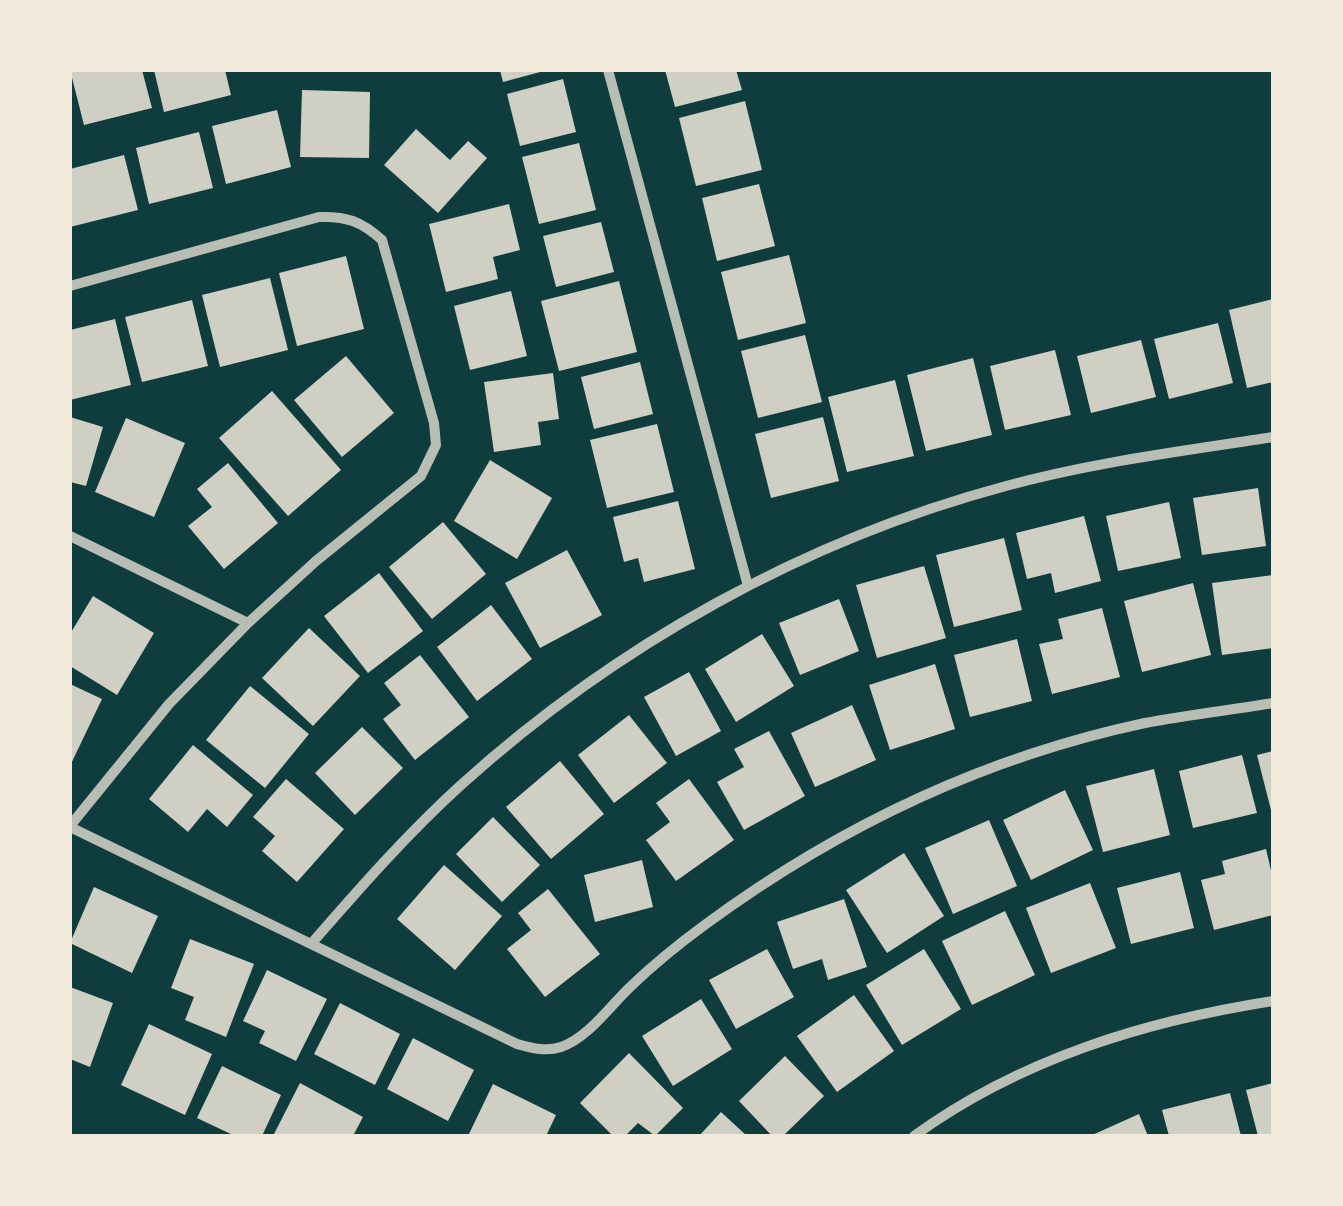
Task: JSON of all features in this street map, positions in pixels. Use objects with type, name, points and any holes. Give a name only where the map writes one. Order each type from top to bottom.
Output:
[{"type":"street","points":[[608,70],[748,586]]},
{"type":"street","points":[[70,286],[319,218],[342,216],[354,220],[382,240],[434,423],[436,446],[422,476],[316,561],[248,623],[170,704],[70,826],[517,1044],[539,1050],[562,1046],[582,1034],[702,926],[776,874],[868,821],[947,784],[1059,745],[1146,723],[1273,703]]},
{"type":"street","points":[[311,944],[389,854],[537,720],[660,636],[748,586],[814,554],[908,517],[1002,487],[1099,464],[1273,437]]},
{"type":"street","points":[[70,536],[248,623]]},
{"type":"street","points":[[914,1136],[993,1087],[1071,1051],[1152,1024],[1273,1001]]},
{"type":"building","points":[[70,70],[142,70],[152,108],[84,125]]},
{"type":"building","points":[[154,70],[225,70],[231,95],[164,112]]},
{"type":"building","points":[[500,70],[544,70],[544,71],[503,82]]},
{"type":"building","points":[[665,70],[736,70],[742,90],[675,107]]},
{"type":"building","points":[[563,79],[576,132],[520,146],[507,94]]},
{"type":"building","points":[[302,90],[370,92],[369,158],[300,157]]},
{"type":"building","points":[[745,101],[762,170],[696,186],[679,118]]},
{"type":"building","points":[[277,110],[291,167],[226,184],[212,126]]},
{"type":"building","points":[[416,129],[450,160],[468,141],[487,158],[438,213],[384,165]]},
{"type":"building","points":[[199,132],[213,188],[149,204],[136,148]]},
{"type":"building","points":[[579,143],[596,210],[539,224],[522,157]]},
{"type":"building","points":[[124,155],[138,210],[70,227],[70,169]]},
{"type":"building","points":[[759,184],[775,246],[717,261],[702,198]]},
{"type":"building","points":[[509,204],[520,250],[493,257],[498,279],[446,292],[429,224]]},
{"type":"building","points":[[601,222],[614,272],[556,287],[543,236]]},
{"type":"building","points":[[789,255],[806,323],[738,340],[721,272]]},
{"type":"building","points":[[346,256],[364,329],[297,346],[279,273]]},
{"type":"building","points":[[270,278],[288,350],[220,367],[202,295]]},
{"type":"building","points":[[619,281],[637,352],[559,371],[541,301]]},
{"type":"building","points":[[511,291],[527,356],[470,370],[454,306]]},
{"type":"building","points":[[1273,299],[1273,382],[1247,388],[1229,310]]},
{"type":"building","points":[[192,300],[208,366],[142,382],[125,317]]},
{"type":"building","points":[[115,319],[131,385],[70,400],[70,330]]},
{"type":"building","points":[[1218,323],[1233,383],[1169,399],[1154,339]]},
{"type":"building","points":[[805,335],[822,402],[758,418],[741,351]]},
{"type":"building","points":[[1141,340],[1156,397],[1091,413],[1077,356]]},
{"type":"building","points":[[1055,350],[1071,415],[1005,430],[990,366]]},
{"type":"building","points":[[346,356],[394,413],[342,457],[294,400]]},
{"type":"building","points":[[973,358],[992,435],[926,451],[907,375]]},
{"type":"building","points":[[640,362],[653,414],[594,429],[581,377]]},
{"type":"building","points":[[553,373],[559,419],[538,422],[541,445],[494,452],[484,382]]},
{"type":"building","points":[[895,380],[914,456],[847,472],[828,397]]},
{"type":"building","points":[[272,391],[341,470],[288,516],[219,438]]},
{"type":"building","points":[[70,417],[103,427],[86,486],[70,482]]},
{"type":"building","points":[[823,417],[839,481],[771,498],[755,434]]},
{"type":"building","points":[[126,418],[185,443],[154,517],[95,492]]},
{"type":"building","points":[[657,424],[674,492],[607,508],[590,440]]},
{"type":"building","points":[[490,460],[552,498],[517,559],[454,521]]},
{"type":"building","points":[[228,463],[278,523],[224,569],[188,526],[212,507],[197,489]]},
{"type":"building","points":[[1258,488],[1266,546],[1202,555],[1193,498]]},
{"type":"building","points":[[678,501],[695,569],[644,582],[638,558],[624,562],[613,517]]},
{"type":"building","points":[[1169,502],[1181,558],[1118,571],[1106,516]]},
{"type":"building","points":[[1084,516],[1101,581],[1055,593],[1051,573],[1027,579],[1016,533]]},
{"type":"building","points":[[443,522],[486,574],[432,619],[389,567]]},
{"type":"building","points":[[1004,538],[1022,610],[954,627],[936,555]]},
{"type":"building","points":[[567,550],[602,615],[540,648],[505,583]]},
{"type":"building","points":[[924,566],[946,638],[877,658],[856,585]]},
{"type":"building","points":[[379,573],[423,631],[368,673],[324,616]]},
{"type":"building","points":[[1273,575],[1273,648],[1222,655],[1212,583]]},
{"type":"building","points":[[1193,583],[1211,655],[1142,672],[1124,601]]},
{"type":"building","points":[[93,596],[154,633],[117,695],[70,666],[70,634]]},
{"type":"building","points":[[839,599],[859,651],[800,675],[779,623]]},
{"type":"building","points":[[491,605],[532,659],[477,701],[437,647]]},
{"type":"building","points":[[1102,608],[1120,677],[1052,694],[1039,644],[1063,639],[1058,619]]},
{"type":"building","points":[[309,628],[360,676],[313,726],[262,678]]},
{"type":"building","points":[[762,634],[794,686],[736,722],[705,669]]},
{"type":"building","points":[[1017,639],[1032,701],[970,717],[954,655]]},
{"type":"building","points":[[420,655],[469,717],[415,760],[383,719],[401,705],[384,683]]},
{"type":"building","points":[[935,664],[955,729],[890,750],[869,685]]},
{"type":"building","points":[[689,672],[721,731],[676,756],[644,697]]},
{"type":"building","points":[[70,684],[102,699],[70,766]]},
{"type":"building","points":[[250,686],[309,734],[265,788],[206,740]]},
{"type":"building","points":[[852,705],[876,760],[815,787],[791,733]]},
{"type":"building","points":[[629,715],[667,763],[614,803],[578,755]]},
{"type":"building","points":[[362,727],[403,768],[355,815],[315,773]]},
{"type":"building","points":[[769,731],[805,796],[744,830],[717,782],[744,767],[734,749]]},
{"type":"building","points":[[193,745],[253,795],[227,827],[207,809],[188,832],[149,799]]},
{"type":"building","points":[[1273,751],[1273,814],[1272,814],[1257,755]]},
{"type":"building","points":[[1242,755],[1257,813],[1193,828],[1179,771]]},
{"type":"building","points":[[560,761],[604,814],[551,859],[506,807]]},
{"type":"building","points":[[1154,769],[1170,835],[1103,852],[1086,786]]},
{"type":"building","points":[[286,779],[344,829],[297,882],[262,851],[275,836],[253,817]]},
{"type":"building","points":[[689,779],[734,840],[676,881],[646,840],[670,822],[656,803]]},
{"type":"building","points":[[1065,790],[1093,850],[1031,880],[1003,820]]},
{"type":"building","points":[[493,817],[540,865],[502,902],[456,854]]},
{"type":"building","points":[[989,820],[1017,886],[953,914],[925,848]]},
{"type":"building","points":[[1266,849],[1273,879],[1273,915],[1214,930],[1201,880],[1225,874],[1222,861]]},
{"type":"building","points":[[904,853],[944,916],[887,953],[846,890]]},
{"type":"building","points":[[642,860],[653,907],[595,922],[584,875]]},
{"type":"building","points":[[444,865],[502,916],[455,970],[397,919]]},
{"type":"building","points":[[1180,872],[1194,928],[1131,944],[1117,888]]},
{"type":"building","points":[[1090,883],[1116,948],[1051,973],[1026,908]]},
{"type":"building","points":[[94,887],[158,916],[132,973],[70,943]]},
{"type":"building","points":[[548,889],[600,954],[545,997],[507,949],[531,930],[518,913]]},
{"type":"building","points":[[844,899],[867,967],[828,980],[822,959],[793,969],[777,922]]},
{"type":"building","points":[[1005,911],[1035,975],[972,1005],[942,941]]},
{"type":"building","points":[[190,939],[254,964],[226,1037],[185,1020],[194,997],[171,988]]},
{"type":"building","points":[[767,949],[794,997],[736,1029],[709,980]]},
{"type":"building","points":[[924,949],[961,1009],[902,1045],[866,985]]},
{"type":"building","points":[[267,970],[327,999],[296,1061],[259,1043],[265,1031],[243,1021]]},
{"type":"building","points":[[70,987],[113,1003],[90,1067],[70,1059]]},
{"type":"building","points":[[854,995],[894,1051],[837,1092],[797,1036]]},
{"type":"building","points":[[701,999],[732,1049],[673,1086],[642,1036]]},
{"type":"building","points":[[340,1003],[400,1034],[375,1085],[314,1054]]},
{"type":"building","points":[[149,1024],[212,1054],[185,1115],[121,1085]]},
{"type":"building","points":[[413,1038],[474,1070],[448,1121],[387,1089]]},
{"type":"building","points":[[629,1053],[683,1108],[655,1136],[638,1123],[625,1136],[613,1136],[580,1103]]},
{"type":"building","points":[[785,1056],[824,1096],[783,1136],[772,1136],[739,1101]]},
{"type":"building","points":[[222,1066],[281,1095],[262,1136],[235,1136],[197,1118]]},
{"type":"building","points":[[300,1083],[363,1117],[353,1136],[273,1136]]},
{"type":"building","points":[[1273,1083],[1273,1136],[1258,1136],[1246,1090]]},
{"type":"building","points":[[493,1084],[556,1115],[546,1136],[468,1136]]},
{"type":"building","points":[[1230,1093],[1241,1136],[1169,1136],[1162,1110]]},
{"type":"building","points":[[721,1112],[747,1136],[699,1136]]},
{"type":"building","points":[[1139,1114],[1148,1136],[1090,1136]]}]
